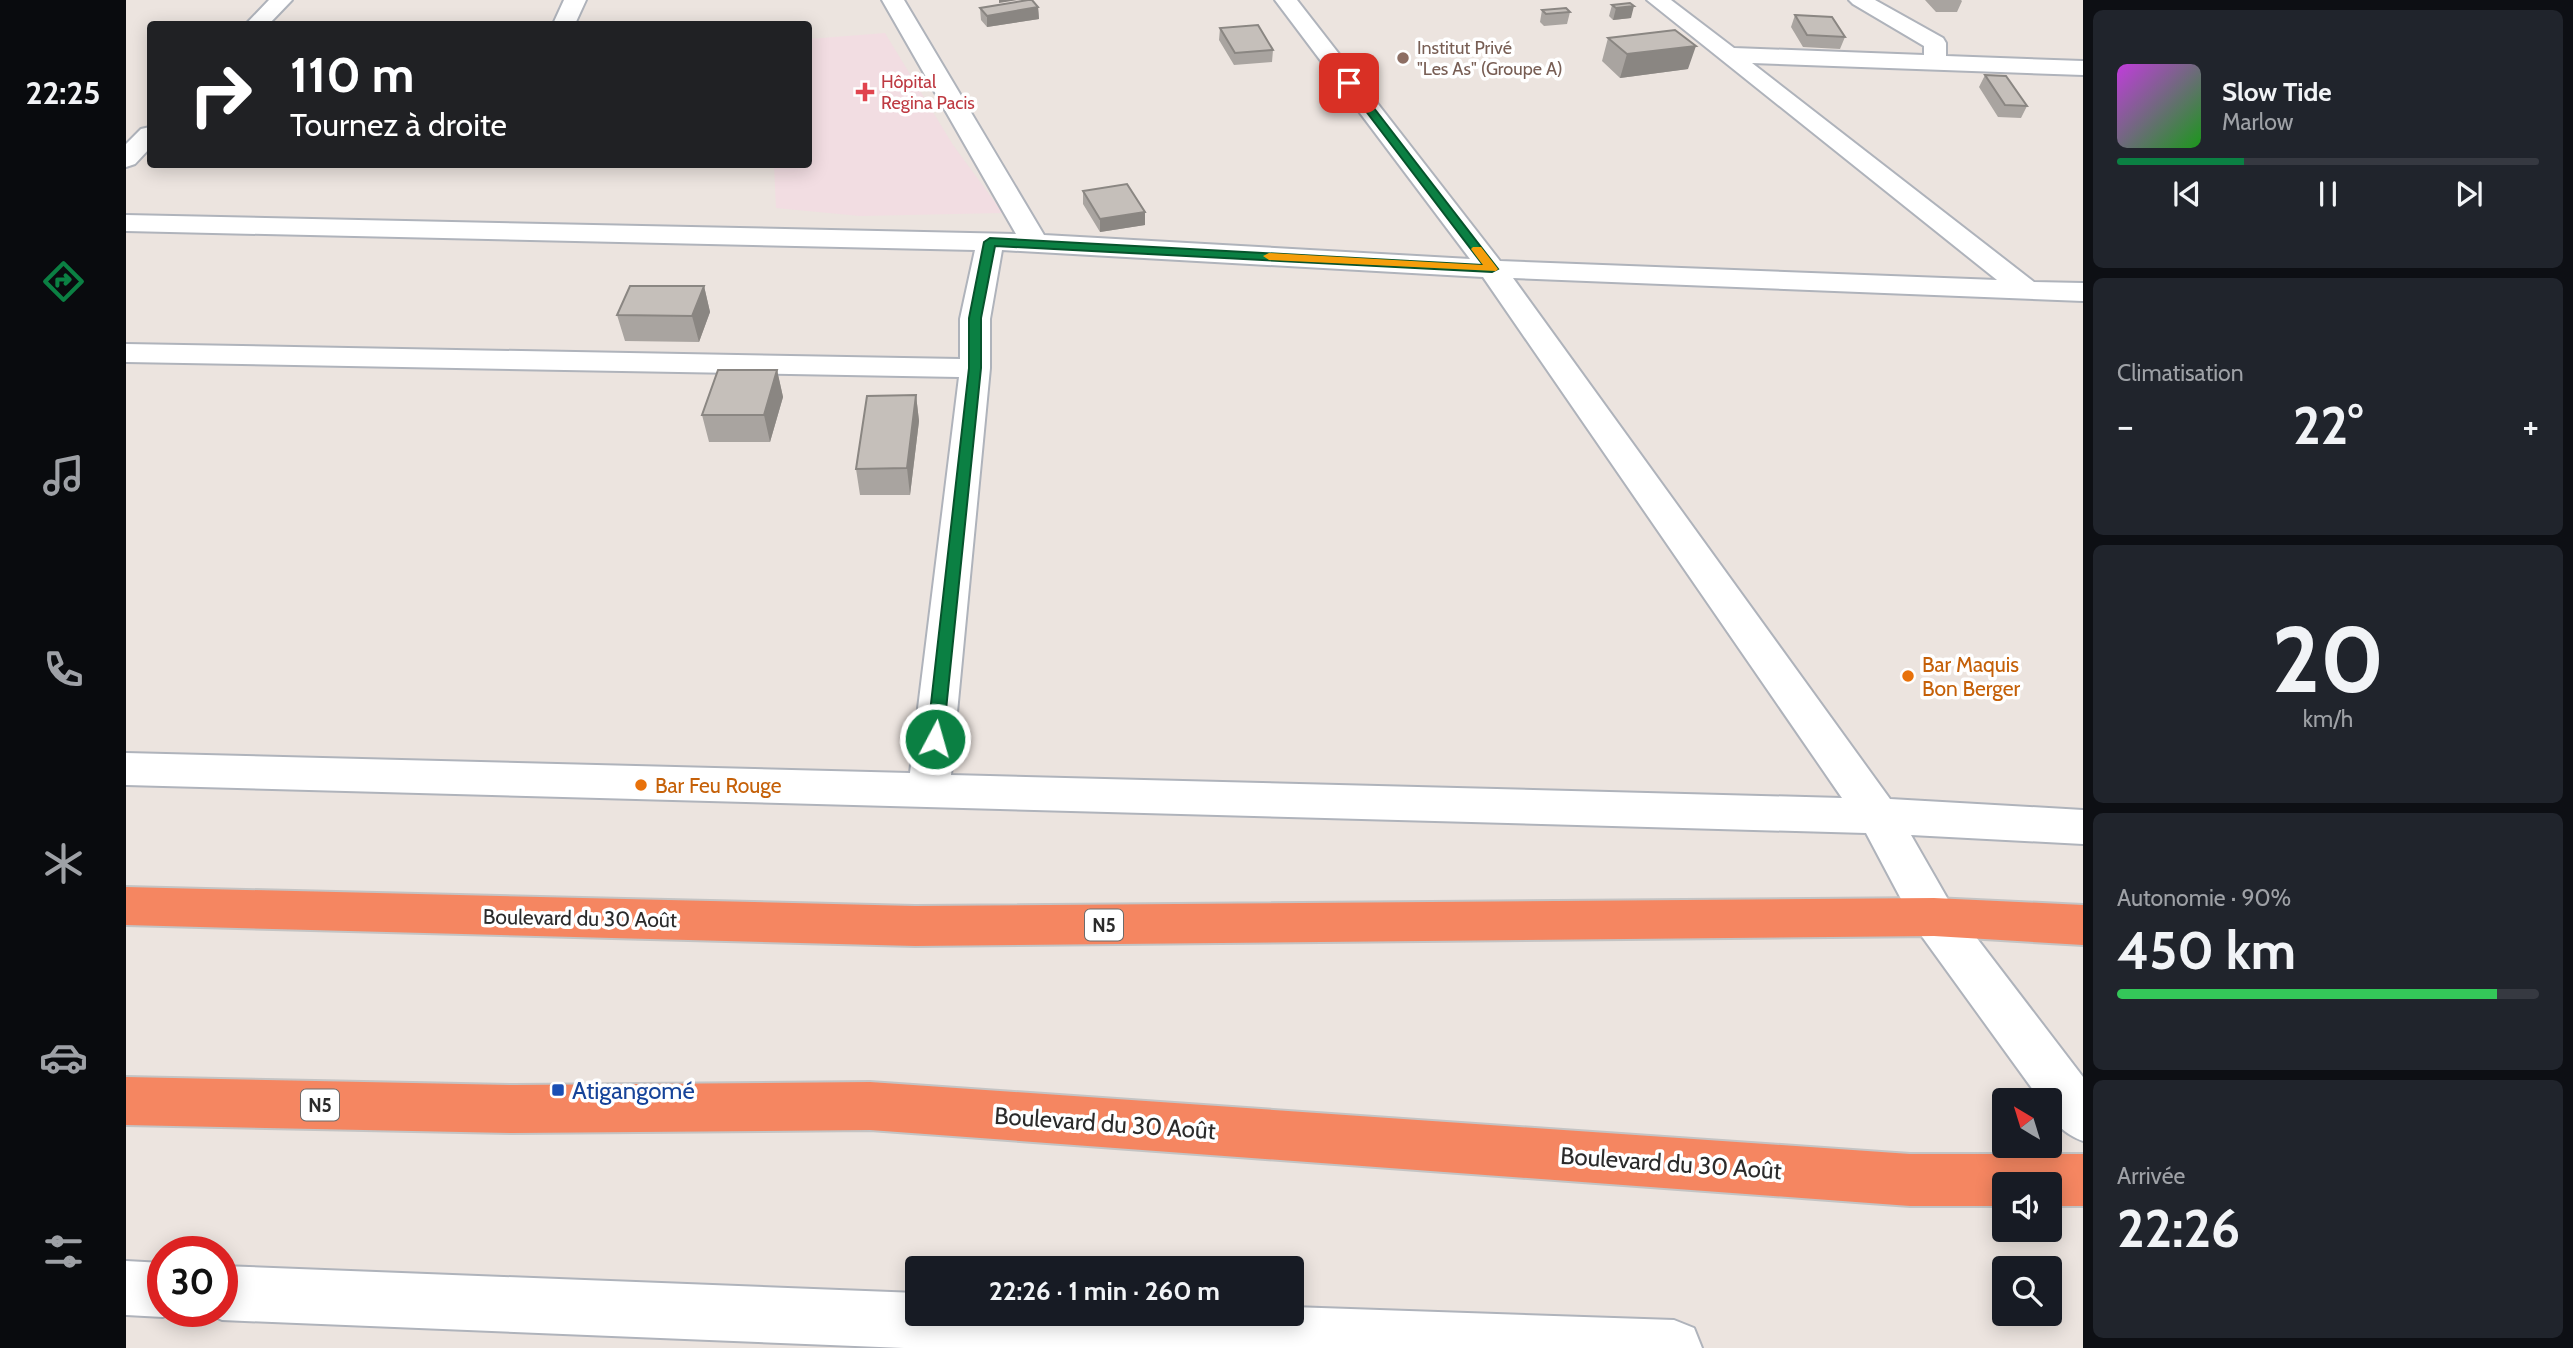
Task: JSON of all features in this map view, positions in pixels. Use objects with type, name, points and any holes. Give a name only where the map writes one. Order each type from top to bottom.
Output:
[{"type":"highway","name":"Boulevard du 30 Août","points":[[126,906],[915,926],[1934,917],[2083,925]]},
{"type":"highway","name":"Boulevard du 30 Août","points":[[126,1101],[514,1110],[870,1106],[1910,1180],[2083,1180]]},
{"type":"street","points":[[260,21],[281,0]]},
{"type":"street","points":[[566,21],[575,0]]},
{"type":"street","points":[[894,0],[1035,243]]},
{"type":"street","points":[[1286,0],[1492,269],[1878,816],[1934,917],[2083,1117]]},
{"type":"street","points":[[1658,0],[2027,290]]},
{"type":"street","points":[[1860,0],[1935,43],[1936,61]]},
{"type":"street","points":[[1730,55],[2083,68]]},
{"type":"street","points":[[126,159],[147,137]]},
{"type":"street","points":[[126,223],[1035,243],[1492,269],[2083,292]]},
{"type":"street","points":[[929,792],[975,368],[975,318],[990,242]]},
{"type":"street","points":[[126,353],[975,368]]},
{"type":"street","points":[[126,769],[1878,816],[2083,827]]},
{"type":"street","points":[[126,1289],[147,1290]]},
{"type":"street","points":[[238,1294],[770,1332],[1674,1348]]},
{"type":"shaded area","name":"Hôpital Regina Pacis","points":[[885,33],[953,145],[1003,213],[860,216],[776,208],[774,168],[812,168],[812,39]]},
{"type":"building","points":[[1032,0],[1038,7],[987,16],[980,8]]},
{"type":"building","points":[[1630,3],[1634,6],[1616,8],[1612,5]]},
{"type":"building","points":[[1566,8],[1570,12],[1546,14],[1542,10]]},
{"type":"building","points":[[1795,15],[1832,17],[1845,37],[1807,35]]},
{"type":"building","points":[[1258,25],[1273,50],[1235,53],[1220,28]]},
{"type":"building","points":[[1675,30],[1696,46],[1627,54],[1608,38]]},
{"type":"building","points":[[1985,75],[2006,76],[2027,106],[2005,105]]},
{"type":"building","points":[[1127,184],[1145,212],[1100,219],[1083,191]]},
{"type":"building","points":[[630,286],[704,286],[692,316],[617,315]]},
{"type":"building","points":[[718,370],[777,370],[764,415],[702,415]]},
{"type":"building","points":[[916,395],[907,468],[856,469],[867,396]]},
{"type":"slow traffic","points":[[1269,256],[1492,269],[1477,249]]},
{"type":"place","name":"Institut Privé \"Les As\" (Groupe A)","points":[[1403,58]]},
{"type":"place","name":"Hôpital Regina Pacis","points":[[865,92]]},
{"type":"place","name":"Bar Maquis Bon Berger","points":[[1908,676]]},
{"type":"place","name":"Bar Feu Rouge","points":[[641,785]]},
{"type":"place","name":"Atigangomé","points":[[558,1090]]},
{"type":"route","points":[[935,739],[975,368],[975,318],[990,242],[1492,269],[1349,83]]}]
